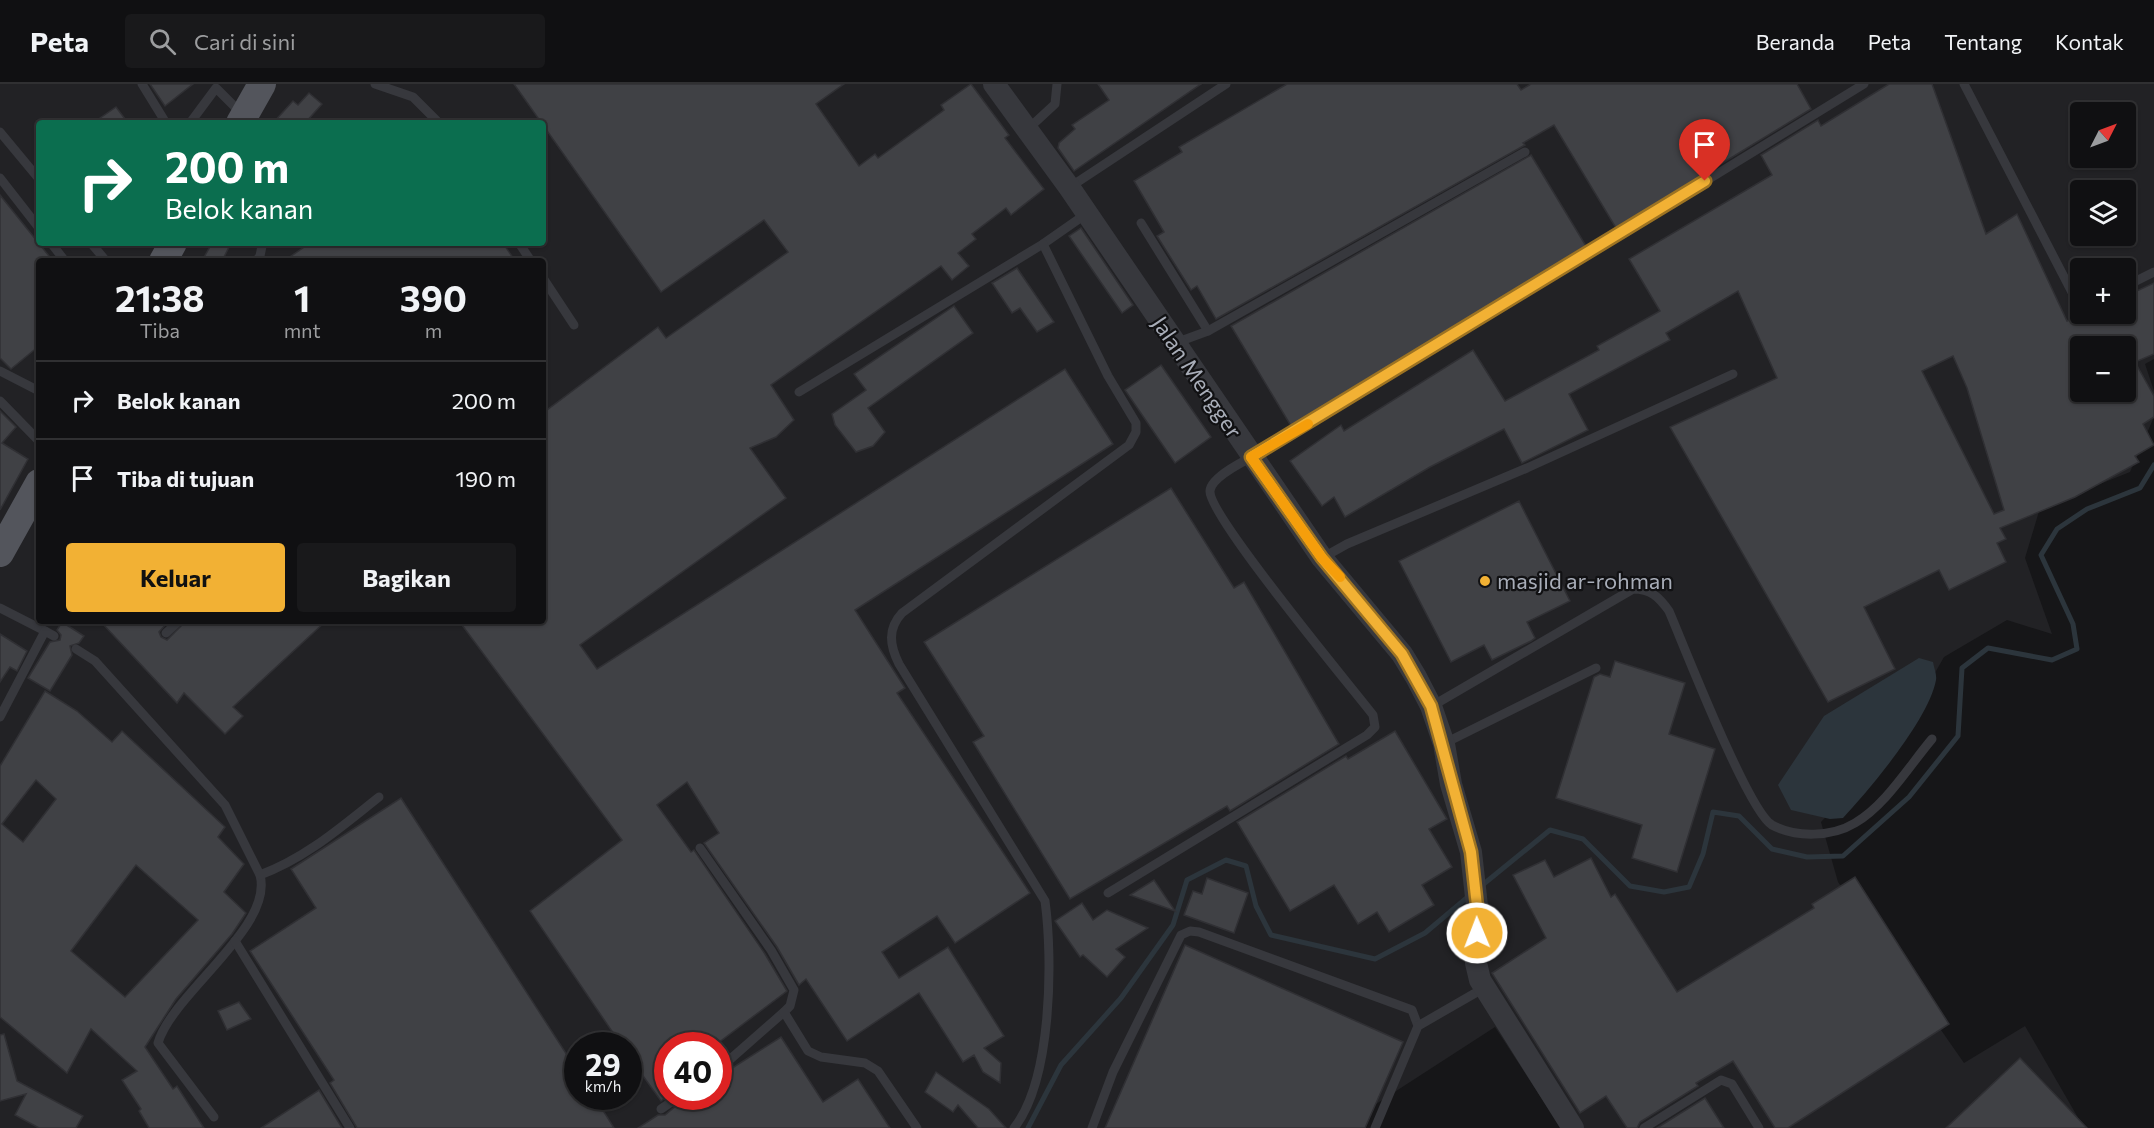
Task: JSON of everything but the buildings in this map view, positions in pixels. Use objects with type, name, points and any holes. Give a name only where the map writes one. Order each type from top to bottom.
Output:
[{"type":"main road","points":[[242,120],[262,84]]},
{"type":"main road","points":[[0,553],[36,488]]},
{"type":"street","name":"Jalan Mengger","points":[[994,84],[1069,187],[1322,558],[1402,654],[1431,706],[1444,744],[1451,784],[1471,852],[1475,891],[1476,963],[1484,987],[1573,1128]]},
{"type":"lane","points":[[142,84],[164,120]]},
{"type":"lane","points":[[375,84],[413,97],[436,120]]},
{"type":"lane","points":[[1027,130],[1055,104],[1057,84]]},
{"type":"lane","points":[[1069,187],[1226,84]]},
{"type":"lane","points":[[1108,893],[1358,741],[1375,727],[1373,715],[1241,548],[1216,509],[1209,492],[1212,484],[1229,470],[1864,84]]},
{"type":"lane","points":[[1964,84],[2070,288]]},
{"type":"lane","points":[[192,120],[218,86],[242,120]]},
{"type":"lane","points":[[0,132],[36,176]]},
{"type":"lane","points":[[1175,343],[1208,331],[1525,152]]},
{"type":"lane","points":[[0,178],[36,224]]},
{"type":"lane","points":[[799,392],[1043,244],[1086,214]]},
{"type":"lane","points":[[1141,223],[1208,331]]},
{"type":"lane","points":[[1014,1128],[1028,1107],[1036,1078],[1047,1015],[1050,939],[1045,901],[899,664],[891,648],[891,635],[895,621],[902,613],[1129,445],[1136,432],[1136,423],[1108,376],[1043,244]]},
{"type":"lane","points":[[53,246],[63,258]]},
{"type":"lane","points":[[94,246],[104,258]]},
{"type":"lane","points":[[2136,281],[2154,272]]},
{"type":"lane","points":[[546,283],[574,325]]},
{"type":"lane","points":[[0,371],[36,389]]},
{"type":"lane","points":[[1322,558],[1347,544],[1527,468],[1733,374]]},
{"type":"lane","points":[[0,401],[36,438]]},
{"type":"lane","points":[[1431,706],[1633,589],[1645,589],[1660,598],[1669,611],[1749,795],[1770,824],[1793,832],[1816,834],[1836,833],[1857,822],[1877,805],[1932,739]]},
{"type":"lane","points":[[0,608],[50,633],[0,717]]},
{"type":"lane","points":[[166,633],[176,624]]},
{"type":"lane","points":[[76,649],[95,661],[225,805],[260,875],[262,882],[255,911],[235,941],[175,1013],[158,1043],[214,1117]]},
{"type":"lane","points":[[1444,744],[1596,668]]},
{"type":"lane","points":[[260,875],[284,866],[321,843],[379,797]]},
{"type":"lane","points":[[700,848],[771,950],[794,990],[789,1006],[784,1012],[732,1058]]},
{"type":"lane","points":[[1092,1128],[1113,1072],[1181,935],[1190,931],[1199,932],[1412,1010],[1418,1026]]},
{"type":"lane","points":[[235,941],[350,1128]]},
{"type":"lane","points":[[1375,1128],[1418,1026],[1484,987]]},
{"type":"lane","points":[[784,1012],[808,1051],[821,1058],[865,1063],[878,1071],[917,1128]]},
{"type":"lane","points":[[1644,1128],[1720,1080],[1732,1084],[1759,1128]]},
{"type":"shaded area","points":[[0,84],[2154,84],[2154,359],[2145,364],[2154,391],[2154,417],[2130,472],[2040,508],[2025,558],[2052,634],[2007,620],[1944,657],[1894,745],[1821,822],[1838,882],[1964,1063],[2025,1026],[2084,1128],[1561,1128],[1495,1027],[1359,1115],[1353,1128],[0,1128]]},
{"type":"shaded area","points":[[1919,658],[1933,662],[1936,678],[1931,696],[1911,733],[1868,790],[1843,818],[1830,819],[1791,810],[1778,785],[1824,716]]},
{"type":"waterway","points":[[1480,887],[1550,830],[1583,839],[1630,886],[1664,892],[1689,887],[1703,854],[1713,812],[1739,816],[1772,849],[1807,857],[1843,856],[1909,797],[1958,736],[1962,668],[1988,648],[2052,660],[2077,649],[2073,624],[2041,555],[2057,529],[2087,509],[2140,488],[2154,465]]},
{"type":"waterway","points":[[1028,1128],[1061,1065],[1121,998],[1173,925],[1187,880],[1226,860],[1246,866],[1256,906],[1271,935],[1375,959],[1425,933],[1469,896]]},
{"type":"slow traffic","points":[[1308,424],[1251,457],[1322,558],[1340,577]]},
{"type":"place","name":"masjid ar-rohman","points":[[1485,581]]},
{"type":"route","points":[[1477,933],[1478,915],[1471,852],[1451,784],[1444,744],[1431,706],[1402,654],[1322,558],[1251,457],[1268,449],[1705,181]]}]
